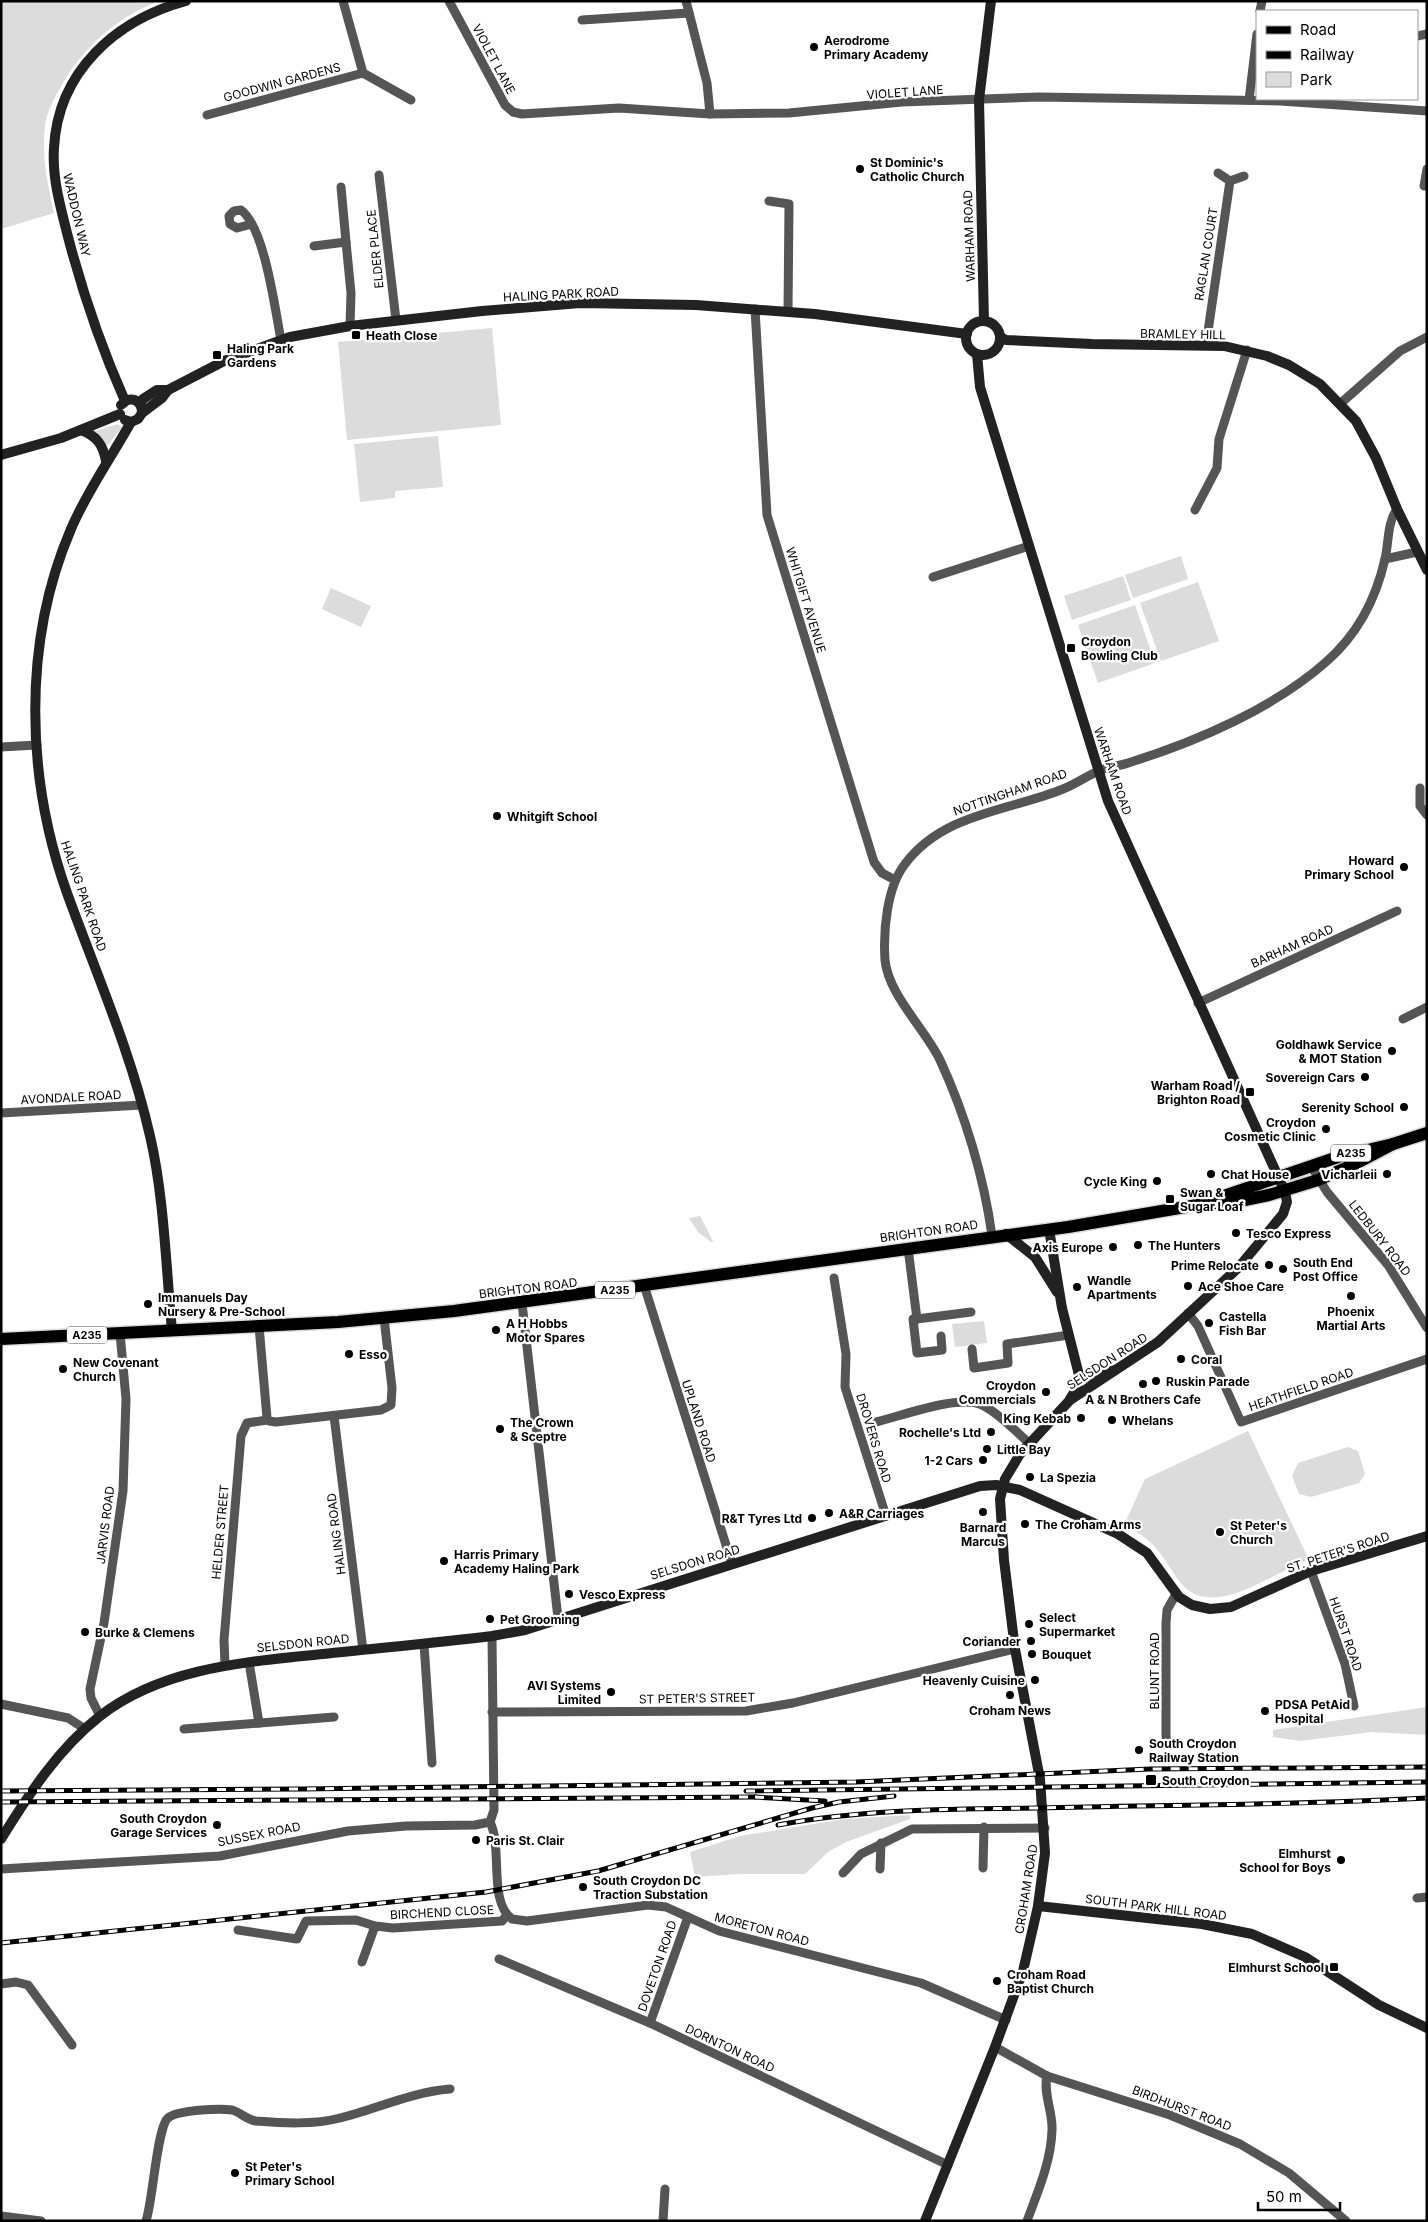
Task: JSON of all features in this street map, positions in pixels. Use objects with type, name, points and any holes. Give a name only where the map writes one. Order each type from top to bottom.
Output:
[{"type":"main road","name":"WADDON WAY","points":[[125,401],[102,344],[75,264],[56,189],[54,140],[59,117],[70,89],[101,47],[123,28],[140,18],[186,1]]},
{"type":"main road","name":"WARHAM ROAD","points":[[984,321],[979,100],[992,1]]},
{"type":"main road","name":"HALING PARK ROAD","points":[[141,408],[143,399],[157,390],[168,390],[224,362],[280,340],[350,326],[396,320],[580,303],[639,303],[755,309],[967,334]]},
{"type":"main road","points":[[984,321],[997,328],[1000,337],[995,350],[988,354],[977,354],[967,342],[967,334],[970,327],[984,321]]},
{"type":"main road","name":"BRAMLEY HILL","points":[[1000,337],[1006,340],[1092,344],[1206,345],[1247,350],[1267,356],[1308,376],[1340,403],[1366,438],[1397,509],[1427,570]]},
{"type":"main road","name":"WARHAM ROAD","points":[[977,354],[980,387],[1097,771],[1118,825],[1277,1178],[1280,1192]]},
{"type":"main road","points":[[130,399],[141,408],[138,420],[131,422],[123,419],[120,414],[120,407],[125,401],[130,399]]},
{"type":"main road","points":[[1,455],[81,430],[120,414]]},
{"type":"main road","name":"HALING PARK ROAD","points":[[131,422],[106,461],[70,530],[51,586],[37,666],[37,745],[50,837],[66,891],[106,995],[142,1105],[153,1150],[172,1330]]},
{"type":"main road","points":[[81,430],[90,434],[99,442],[106,461]]},
{"type":"main road","name":"A235","points":[[1277,1178],[1352,1153],[1393,1144],[1427,1133]]},
{"type":"main road","name":"A235","points":[[1280,1192],[1318,1180],[1393,1144]]},
{"type":"main road","name":"BRIGHTON ROAD","points":[[1203,1204],[1243,1188],[1277,1178]]},
{"type":"main road","name":"BRIGHTON ROAD","points":[[1,1339],[384,1318],[522,1303],[1049,1229],[1203,1204],[1243,1201],[1280,1192]]},
{"type":"main road","name":"SELSDON ROAD","points":[[1,1839],[42,1777],[85,1729],[100,1716],[125,1701],[162,1684],[225,1665],[424,1644],[525,1630],[980,1486],[1002,1486],[1014,1461],[1070,1400],[1158,1342],[1250,1256],[1283,1214],[1287,1202],[1280,1192]]},
{"type":"main road","points":[[1049,1229],[1062,1304],[1079,1380],[1070,1400]]},
{"type":"main road","points":[[1006,1234],[1035,1257],[1062,1304]]},
{"type":"main road","points":[[1079,1380],[1124,1364]]},
{"type":"main road","name":"ST. PETER'S ROAD","points":[[1002,1486],[1045,1500],[1129,1539],[1151,1557],[1176,1594],[1197,1607],[1223,1609],[1241,1604],[1310,1571],[1427,1536]]},
{"type":"main road","name":"CROHAM ROAD","points":[[925,2221],[1006,2020],[1023,1970],[1038,1906],[1045,1853],[1045,1828],[1040,1778],[1015,1649],[1004,1560],[1000,1512],[1002,1486]]},
{"type":"main road","name":"SOUTH PARK HILL ROAD","points":[[1038,1906],[1202,1924],[1263,1938],[1305,1957],[1379,2005],[1427,2028]]},
{"type":"street","points":[[343,1],[363,73],[411,100]]},
{"type":"street","name":"VIOLET LANE","points":[[450,1],[504,105],[513,112],[531,114],[620,108],[710,114],[789,112],[902,102],[1039,97],[1249,100],[1427,112]]},
{"type":"street","points":[[686,1],[709,92],[710,114]]},
{"type":"street","points":[[582,20],[689,14]]},
{"type":"street","points":[[1249,100],[1256,42]]},
{"type":"street","name":"GOODWIN GARDENS","points":[[207,115],[363,73]]},
{"type":"street","points":[[1427,169],[1424,186],[1427,186]]},
{"type":"street","points":[[1218,173],[1230,181],[1244,176]]},
{"type":"street","name":"ELDER PLACE","points":[[379,176],[396,320]]},
{"type":"street","name":"RAGLAN COURT","points":[[1206,345],[1230,181]]},
{"type":"street","points":[[341,187],[351,293],[350,326]]},
{"type":"street","points":[[768,201],[789,204],[788,312]]},
{"type":"street","points":[[252,224],[268,269],[280,340]]},
{"type":"street","points":[[314,246],[346,242]]},
{"type":"street","name":"WHITGIFT AVENUE","points":[[755,309],[767,515],[874,862],[882,873],[895,880]]},
{"type":"street","points":[[1340,403],[1400,351],[1427,337]]},
{"type":"street","points":[[1195,510],[1217,468],[1219,439],[1247,350]]},
{"type":"street","name":"NOTTINGHAM ROAD","points":[[992,1236],[982,1186],[951,1087],[931,1044],[896,990],[887,968],[888,913],[895,880],[906,862],[922,846],[951,826],[1063,789],[1097,771],[1138,760],[1219,727],[1263,707],[1298,684],[1335,654],[1358,626],[1370,604],[1385,559],[1392,516],[1397,509]]},
{"type":"street","points":[[933,577],[1029,546]]},
{"type":"street","points":[[1385,559],[1417,552]]},
{"type":"street","points":[[1,748],[37,745]]},
{"type":"street","points":[[1420,788],[1420,806],[1427,815]]},
{"type":"street","name":"BARHAM ROAD","points":[[1198,1003],[1397,911]]},
{"type":"street","points":[[1403,1019],[1427,1008]]},
{"type":"street","name":"AVONDALE ROAD","points":[[1,1113],[142,1105]]},
{"type":"street","name":"LEDBURY ROAD","points":[[1311,1166],[1318,1180],[1388,1264],[1427,1328]]},
{"type":"street","points":[[908,1248],[917,1318]]},
{"type":"street","name":"DROVERS ROAD","points":[[834,1278],[846,1354],[845,1387],[886,1516]]},
{"type":"street","name":"UPLAND ROAD","points":[[644,1286],[732,1564]]},
{"type":"street","points":[[522,1303],[558,1618]]},
{"type":"street","points":[[940,1336],[942,1350],[917,1353],[913,1319],[971,1312]]},
{"type":"street","name":"HEATHFIELD ROAD","points":[[1188,1314],[1198,1326],[1241,1422],[1427,1359]]},
{"type":"street","points":[[258,1326],[268,1420],[276,1422],[381,1410],[391,1405],[392,1388],[384,1318]]},
{"type":"street","name":"JARVIS ROAD","points":[[100,1716],[91,1698],[90,1689],[104,1623],[123,1491],[126,1399],[120,1333]]},
{"type":"street","points":[[972,1349],[974,1368],[1008,1363],[1007,1344],[1069,1335]]},
{"type":"street","points":[[876,1422],[957,1402],[975,1402],[993,1412],[1029,1443]]},
{"type":"street","name":"HALING ROAD","points":[[334,1416],[363,1650]]},
{"type":"street","name":"HELDER STREET","points":[[225,1665],[224,1640],[241,1436],[247,1423],[268,1420]]},
{"type":"street","name":"HURST ROAD","points":[[1310,1571],[1345,1664],[1354,1706]]},
{"type":"street","name":"BLUNT ROAD","points":[[1175,1745],[1167,1742],[1166,1736],[1166,1623],[1167,1610],[1176,1594]]},
{"type":"street","points":[[492,1636],[494,1810],[490,1822],[495,1837],[500,1899],[507,1915]]},
{"type":"street","points":[[424,1644],[432,1763]]},
{"type":"street","name":"ST PETER'S STREET","points":[[492,1712],[746,1711],[793,1703],[1015,1649]]},
{"type":"street","points":[[249,1662],[259,1723]]},
{"type":"street","points":[[1,1704],[68,1718],[85,1729]]},
{"type":"street","points":[[184,1729],[334,1717]]},
{"type":"street","name":"SUSSEX ROAD","points":[[1,1869],[220,1856],[348,1831],[406,1826],[475,1825],[490,1822]]},
{"type":"street","points":[[983,1868],[984,1827]]},
{"type":"street","points":[[843,1873],[861,1854],[912,1829],[1045,1828]]},
{"type":"street","points":[[880,1869],[881,1843]]},
{"type":"street","points":[[1417,1898],[1427,1897]]},
{"type":"street","name":"MORETON ROAD","points":[[507,1915],[514,1920],[527,1921],[648,1905],[666,1907],[719,1931],[921,1983],[1006,2020]]},
{"type":"street","name":"BIRCHEND CLOSE","points":[[238,1930],[297,1939],[306,1921],[356,1920],[375,1926],[393,1928],[476,1924],[502,1921],[507,1915]]},
{"type":"street","name":"DOVETON ROAD","points":[[650,2024],[688,1917]]},
{"type":"street","name":"BIRCHEND CLOSE","points":[[362,1962],[375,1926]]},
{"type":"street","name":"DORNTON ROAD","points":[[499,1959],[650,2024],[948,2165]]},
{"type":"street","points":[[1,1984],[16,1982],[28,1985],[72,2045]]},
{"type":"street","name":"BIRDHURST ROAD","points":[[995,2047],[1047,2076],[1170,2115],[1240,2144],[1289,2173],[1346,2221]]},
{"type":"street","points":[[1027,2221],[1044,2176],[1051,2146],[1052,2120],[1046,2085],[1047,2076]]},
{"type":"street","points":[[146,2221],[154,2190],[161,2129],[166,2120],[174,2114],[187,2111],[232,2110],[253,2121],[323,2121],[380,2107],[421,2092],[450,2089]]},
{"type":"street","points":[[663,2221],[665,2189]]},
{"type":"street","points":[[1,2216],[41,2221]]},
{"type":"green space","points":[[1,1],[159,1],[128,17],[101,36],[78,61],[52,103],[46,121],[44,148],[54,213],[1,229]]},
{"type":"green space","points":[[492,328],[501,425],[347,440],[338,342]]},
{"type":"green space","points":[[118,424],[122,428],[107,446],[95,431]]},
{"type":"green space","points":[[438,436],[443,487],[395,491],[395,498],[360,502],[354,444]]},
{"type":"green space","points":[[1181,556],[1188,579],[1133,598],[1125,575]]},
{"type":"green space","points":[[1123,576],[1131,600],[1072,620],[1064,596]]},
{"type":"green space","points":[[1198,582],[1219,641],[1161,661],[1140,603]]},
{"type":"green space","points":[[331,588],[371,606],[361,627],[322,609]]},
{"type":"green space","points":[[1135,605],[1155,663],[1098,683],[1078,625]]},
{"type":"green space","points":[[700,1216],[713,1241],[711,1242],[698,1232],[689,1218]]},
{"type":"green space","points":[[984,1321],[987,1343],[955,1347],[952,1324]]},
{"type":"green space","points":[[1248,1431],[1309,1560],[1241,1591],[1223,1597],[1206,1597],[1190,1592],[1177,1578],[1155,1547],[1143,1536],[1124,1525],[1145,1479]]},
{"type":"green space","points":[[1348,1447],[1358,1451],[1365,1474],[1359,1483],[1311,1497],[1299,1494],[1292,1476],[1298,1463]]},
{"type":"green space","points":[[1427,1707],[1427,1735],[1372,1732],[1300,1741],[1273,1737],[1273,1730]]},
{"type":"green space","points":[[910,1815],[910,1819],[846,1842],[828,1852],[805,1874],[740,1874],[695,1877],[690,1852],[740,1836],[844,1819]]},
{"type":"railway","points":[[1,1791],[856,1782],[1150,1769],[1427,1767]]},
{"type":"railway","points":[[746,1791],[1427,1782]]},
{"type":"railway","points":[[1,1943],[486,1892],[598,1871],[812,1808],[839,1802],[894,1796]]},
{"type":"railway","points":[[755,1797],[825,1801]]},
{"type":"railway","points":[[1,1802],[756,1797]]},
{"type":"railway","points":[[778,1825],[843,1816],[908,1811],[1427,1798]]},
{"type":"place","name":"Aerodrome Primary Academy","points":[[814,47]]},
{"type":"place","name":"St Dominic's Catholic Church","points":[[860,169]]},
{"type":"place","name":"Heath Close","points":[[356,335]]},
{"type":"place","name":"Haling Park Gardens","points":[[217,355]]},
{"type":"place","name":"Croydon Bowling Club","points":[[1071,648]]},
{"type":"place","name":"Whitgift School","points":[[497,816]]},
{"type":"place","name":"Howard Primary School","points":[[1404,867]]},
{"type":"place","name":"Goldhawk Service & MOT Station","points":[[1392,1051]]},
{"type":"place","name":"Sovereign Cars","points":[[1365,1077]]},
{"type":"place","name":"Warham Road / Brighton Road","points":[[1250,1092]]},
{"type":"place","name":"Serenity School","points":[[1404,1107]]},
{"type":"place","name":"Croydon Cosmetic Clinic","points":[[1326,1129]]},
{"type":"place","name":"Chat House","points":[[1211,1174]]},
{"type":"place","name":"Vicharleii","points":[[1387,1174]]},
{"type":"place","name":"Cycle King","points":[[1157,1181]]},
{"type":"place","name":"Swan & Sugar Loaf","points":[[1170,1199]]},
{"type":"place","name":"Tesco Express","points":[[1236,1233]]},
{"type":"place","name":"The Hunters","points":[[1138,1245]]},
{"type":"place","name":"Axis Europe","points":[[1113,1247]]},
{"type":"place","name":"Prime Relocate","points":[[1269,1265]]},
{"type":"place","name":"South End Post Office","points":[[1283,1269]]},
{"type":"place","name":"Ace Shoe Care","points":[[1188,1286]]},
{"type":"place","name":"Wandle Apartments","points":[[1077,1287]]},
{"type":"place","name":"Phoenix Martial Arts","points":[[1351,1296]]},
{"type":"place","name":"Immanuels Day Nursery & Pre-School","points":[[148,1304]]},
{"type":"place","name":"Castella Fish Bar","points":[[1209,1323]]},
{"type":"place","name":"A H Hobbs Motor Spares","points":[[496,1330]]},
{"type":"place","name":"Esso","points":[[349,1354]]},
{"type":"place","name":"Coral","points":[[1181,1359]]},
{"type":"place","name":"New Covenant Church","points":[[63,1369]]},
{"type":"place","name":"Ruskin Parade","points":[[1156,1381]]},
{"type":"place","name":"A & N Brothers Cafe","points":[[1143,1384]]},
{"type":"place","name":"Croydon Commercials","points":[[1046,1392]]},
{"type":"place","name":"King Kebab","points":[[1081,1418]]},
{"type":"place","name":"Whelans","points":[[1112,1420]]},
{"type":"place","name":"The Crown & Sceptre","points":[[500,1429]]},
{"type":"place","name":"Rochelle's Ltd","points":[[991,1432]]},
{"type":"place","name":"Little Bay","points":[[987,1449]]},
{"type":"place","name":"1-2 Cars","points":[[983,1460]]},
{"type":"place","name":"La Spezia","points":[[1030,1477]]},
{"type":"place","name":"Barnard Marcus","points":[[983,1512]]},
{"type":"place","name":"A&R Carriages","points":[[829,1513]]},
{"type":"place","name":"R&T Tyres Ltd","points":[[812,1518]]},
{"type":"place","name":"The Croham Arms","points":[[1025,1524]]},
{"type":"place","name":"St Peter's Church","points":[[1220,1532]]},
{"type":"place","name":"Harris Primary Academy Haling Park","points":[[444,1561]]},
{"type":"place","name":"Vesco Express","points":[[569,1594]]},
{"type":"place","name":"Pet Grooming","points":[[490,1619]]},
{"type":"place","name":"Select Supermarket","points":[[1029,1624]]},
{"type":"place","name":"Burke & Clemens","points":[[85,1632]]},
{"type":"place","name":"Coriander","points":[[1031,1641]]},
{"type":"place","name":"Bouquet","points":[[1032,1654]]},
{"type":"place","name":"Heavenly Cuisine","points":[[1035,1680]]},
{"type":"place","name":"AVI Systems Limited","points":[[611,1692]]},
{"type":"place","name":"Croham News","points":[[1010,1695]]},
{"type":"place","name":"PDSA PetAid Hospital","points":[[1265,1711]]},
{"type":"place","name":"South Croydon Railway Station","points":[[1139,1750]]},
{"type":"place","name":"South Croydon","points":[[1151,1780]]},
{"type":"place","name":"South Croydon Garage Services","points":[[217,1825]]},
{"type":"place","name":"Paris St. Clair","points":[[476,1840]]},
{"type":"place","name":"Elmhurst School for Boys","points":[[1341,1860]]},
{"type":"place","name":"South Croydon DC Traction Substation","points":[[583,1887]]},
{"type":"place","name":"Elmhurst School","points":[[1334,1967]]},
{"type":"place","name":"Croham Road Baptist Church","points":[[997,1981]]},
{"type":"place","name":"St Peter's Primary School","points":[[235,2173]]}]
